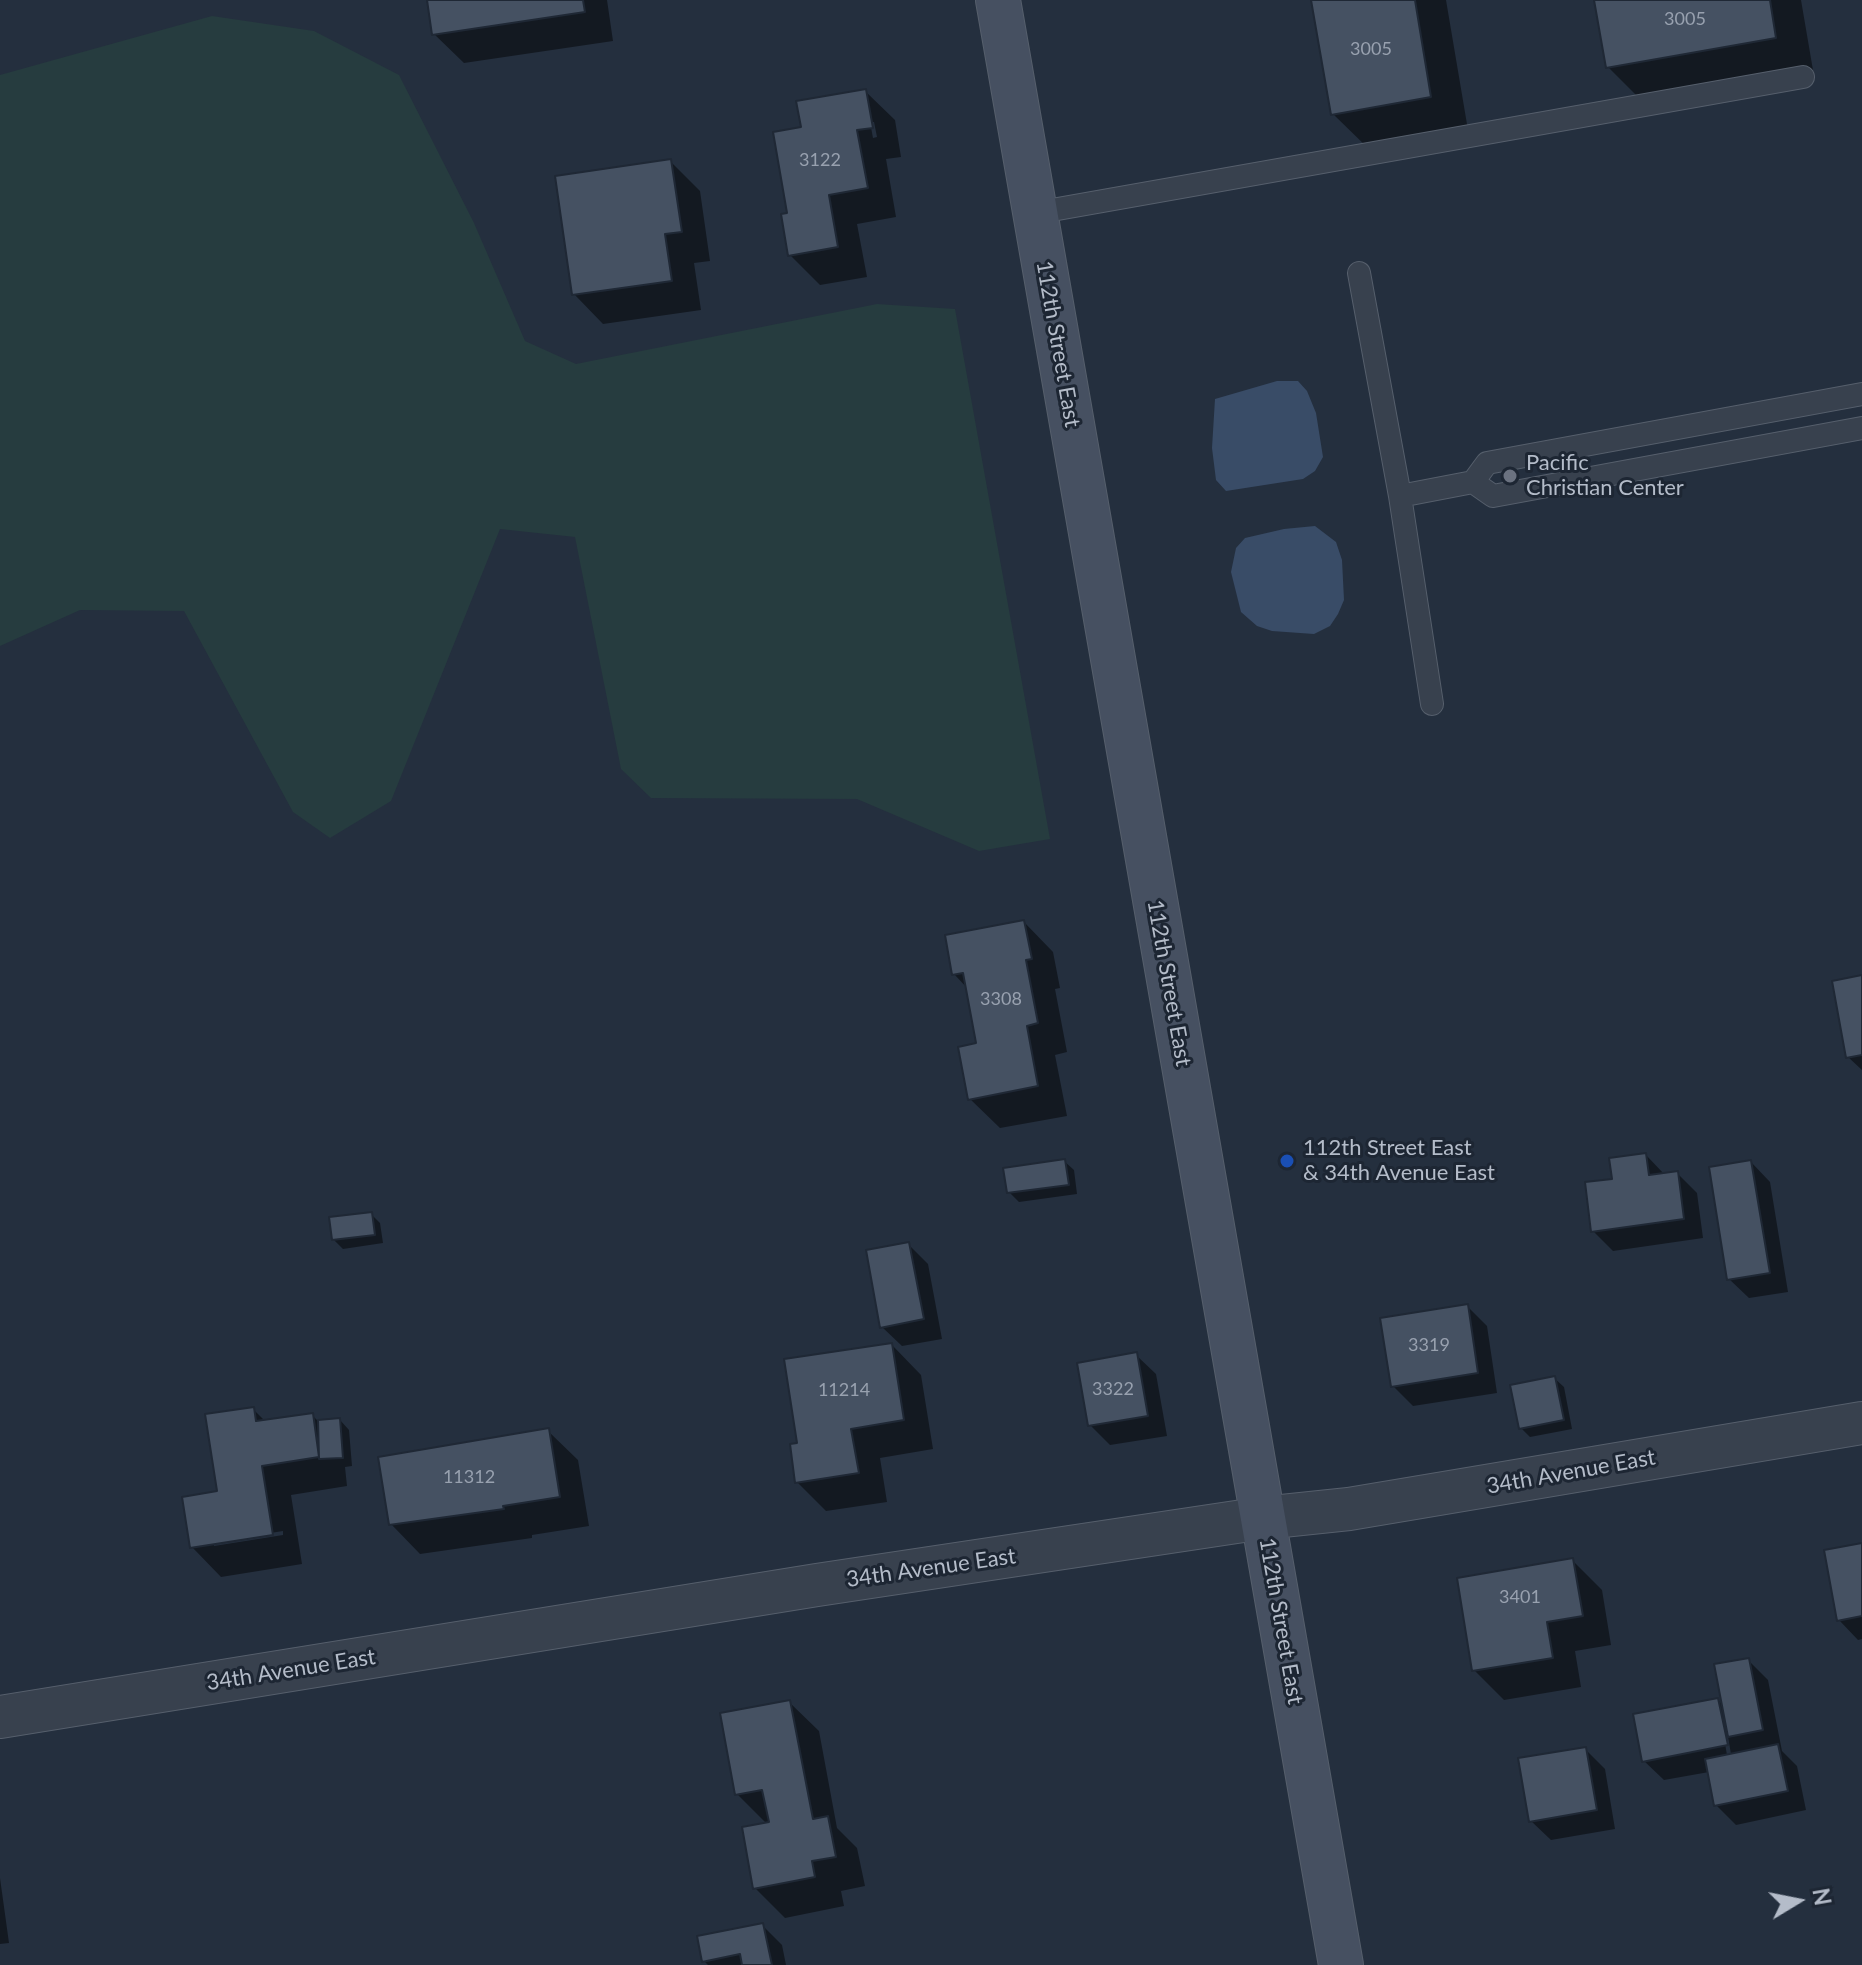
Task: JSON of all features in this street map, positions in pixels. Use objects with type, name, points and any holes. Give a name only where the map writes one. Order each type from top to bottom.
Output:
[{"type":"main road","name":"112th Street East","points":[[998,0],[1341,1965]]},
{"type":"street","name":"34th Avenue East","points":[[0,1717],[817,1585],[1263,1518],[1349,1509],[1862,1423]]},
{"type":"lane","points":[[1035,213],[1803,77]]},
{"type":"lane","points":[[1359,273],[1400,496],[1432,704]]},
{"type":"lane","points":[[1400,496],[1473,482],[1487,463],[1862,394]]},
{"type":"lane","points":[[1473,482],[1493,496],[1862,428]]},
{"type":"green space","points":[[212,16],[314,31],[399,75],[474,223],[525,341],[576,364],[877,304],[955,309],[1050,839],[979,851],[857,799],[651,798],[621,769],[575,537],[500,529],[391,801],[330,838],[293,812],[184,611],[80,610],[0,646],[0,75]]},
{"type":"water","points":[[1277,381],[1298,381],[1307,391],[1316,413],[1323,457],[1315,471],[1303,479],[1226,491],[1216,480],[1212,448],[1215,399]]},
{"type":"water","points":[[1315,526],[1336,542],[1342,560],[1344,600],[1338,614],[1330,626],[1314,634],[1272,631],[1257,626],[1241,612],[1231,572],[1236,548],[1245,538]]},
{"type":"building","points":[[427,0],[583,0],[585,12],[432,35]]},
{"type":"building","points":[[1311,0],[1415,0],[1431,97],[1331,115]]},
{"type":"building","points":[[1594,0],[1770,0],[1776,38],[1606,68]]},
{"type":"building","points":[[866,89],[873,128],[857,130],[868,188],[829,195],[838,247],[788,256],[781,214],[787,213],[773,132],[801,127],[796,101]]},
{"type":"building","points":[[671,159],[682,232],[665,234],[672,281],[572,295],[555,176]]},
{"type":"building","points":[[1024,920],[1032,959],[1026,960],[1038,1023],[1027,1026],[1038,1086],[968,1100],[958,1047],[976,1043],[963,973],[952,975],[945,935]]},
{"type":"building","points":[[1862,975],[1862,1055],[1846,1058],[1832,981]]},
{"type":"building","points":[[1646,1153],[1649,1175],[1678,1171],[1684,1219],[1591,1232],[1585,1182],[1612,1179],[1609,1158]]},
{"type":"building","points":[[1065,1159],[1069,1185],[1007,1193],[1003,1168]]},
{"type":"building","points":[[1751,1160],[1770,1273],[1727,1280],[1709,1167]]},
{"type":"building","points":[[372,1212],[375,1235],[332,1240],[329,1217]]},
{"type":"building","points":[[909,1242],[924,1319],[880,1328],[866,1250]]},
{"type":"building","points":[[1468,1304],[1478,1373],[1391,1387],[1380,1318]]},
{"type":"building","points":[[892,1343],[904,1420],[851,1429],[859,1473],[795,1483],[790,1444],[797,1443],[784,1359]]},
{"type":"building","points":[[1137,1352],[1148,1416],[1088,1426],[1077,1363]]},
{"type":"building","points":[[1555,1376],[1564,1420],[1519,1429],[1510,1385]]},
{"type":"building","points":[[254,1407],[256,1421],[313,1413],[319,1457],[262,1466],[273,1535],[190,1548],[182,1497],[217,1491],[205,1414]]},
{"type":"building","points":[[340,1418],[343,1458],[319,1459],[318,1420]]},
{"type":"building","points":[[549,1428],[560,1497],[503,1506],[504,1509],[389,1525],[378,1457]]},
{"type":"building","points":[[1862,1543],[1862,1616],[1837,1621],[1824,1550]]},
{"type":"building","points":[[1573,1558],[1583,1616],[1547,1622],[1553,1658],[1472,1671],[1457,1578]]},
{"type":"building","points":[[1749,1658],[1763,1730],[1728,1737],[1714,1664]]},
{"type":"building","points":[[1718,1698],[1728,1745],[1642,1762],[1633,1714]]},
{"type":"building","points":[[790,1700],[813,1819],[828,1816],[836,1857],[812,1861],[815,1877],[753,1889],[742,1827],[769,1822],[762,1790],[735,1795],[720,1713]]},
{"type":"building","points":[[1778,1744],[1788,1791],[1714,1806],[1705,1759]]},
{"type":"building","points":[[1586,1747],[1597,1810],[1529,1822],[1518,1758]]},
{"type":"building","points":[[763,1923],[772,1965],[742,1965],[740,1954],[702,1962],[697,1936]]},
{"type":"place","name":"Pacific Christian Center","points":[[1510,476]]},
{"type":"place","name":"112th Street East & 34th Avenue East","points":[[1287,1161]]}]
